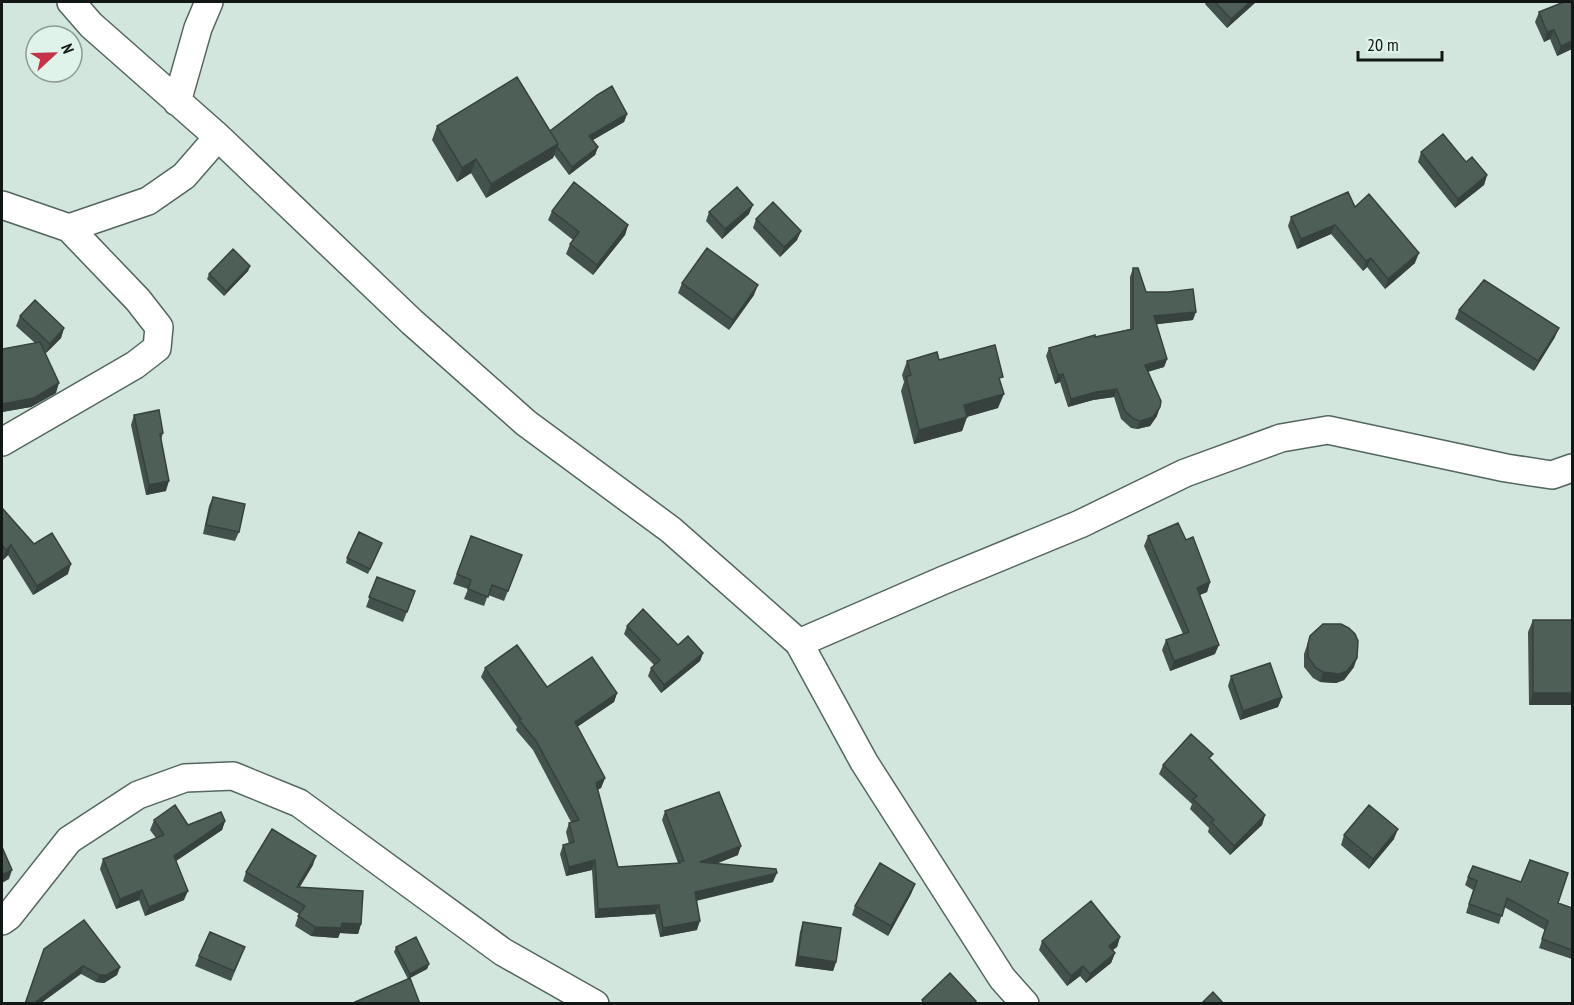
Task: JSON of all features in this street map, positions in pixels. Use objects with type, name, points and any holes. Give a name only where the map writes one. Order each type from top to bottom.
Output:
[{"type":"street","points":[[71,2],[91,25],[218,137],[412,322],[525,423],[671,530],[799,644],[864,762],[1002,978],[1025,1004]]},
{"type":"street","points":[[177,102],[198,28],[209,2]]},
{"type":"street","points":[[69,228],[148,201],[184,176],[218,137]]},
{"type":"street","points":[[2,205],[69,228],[138,300],[159,327],[157,348],[135,365],[2,442]]},
{"type":"street","points":[[799,644],[944,580],[1080,524],[1185,473],[1281,438],[1328,430],[1506,468],[1552,475],[1572,468]]},
{"type":"street","points":[[2,921],[9,916],[69,840],[138,795],[185,778],[233,776],[299,803],[503,952],[595,1004]]},
{"type":"building","points":[[1215,2],[1250,2],[1231,19]]},
{"type":"building","points":[[1564,2],[1572,2],[1572,41],[1561,46],[1554,30],[1547,32],[1539,12]]},
{"type":"building","points":[[517,77],[558,144],[491,184],[476,159],[462,168],[437,126]]},
{"type":"building","points":[[612,86],[627,114],[589,136],[598,147],[572,167],[557,147],[558,144],[550,131]]},
{"type":"building","points":[[1443,134],[1466,162],[1472,157],[1487,175],[1458,199],[1421,152]]},
{"type":"building","points":[[574,182],[628,225],[597,265],[570,244],[579,232],[552,211]]},
{"type":"building","points":[[737,187],[753,205],[725,229],[709,212]]},
{"type":"building","points":[[1348,192],[1355,207],[1369,194],[1419,253],[1388,279],[1371,258],[1366,261],[1335,225],[1301,239],[1291,217]]},
{"type":"building","points":[[773,202],[801,231],[784,247],[756,219]]},
{"type":"building","points":[[707,248],[758,285],[733,320],[682,283]]},
{"type":"building","points":[[233,249],[250,266],[226,291],[209,274]]},
{"type":"building","points":[[1133,268],[1138,268],[1146,292],[1193,289],[1196,312],[1154,316],[1167,359],[1145,365],[1161,401],[1153,417],[1140,421],[1125,411],[1117,389],[1071,399],[1063,374],[1058,375],[1049,348],[1095,335],[1095,337],[1133,329]]},
{"type":"building","points":[[1484,280],[1559,328],[1538,361],[1459,310]]},
{"type":"building","points":[[35,300],[64,328],[50,344],[20,316]]},
{"type":"building","points":[[40,342],[59,383],[34,398],[2,404],[2,349]]},
{"type":"building","points":[[995,345],[1003,377],[999,378],[1004,394],[964,405],[967,417],[919,430],[906,377],[911,375],[907,361],[937,352],[939,360]]},
{"type":"building","points":[[159,410],[163,433],[160,434],[169,481],[149,485],[134,415]]},
{"type":"building","points":[[213,497],[245,504],[239,532],[206,525]]},
{"type":"building","points":[[3,509],[34,544],[52,533],[71,564],[37,586],[11,545],[6,550],[2,545]]},
{"type":"building","points":[[1178,523],[1186,540],[1193,537],[1210,582],[1197,588],[1219,645],[1174,661],[1166,640],[1189,632],[1148,536]]},
{"type":"building","points":[[359,532],[382,543],[370,569],[347,558]]},
{"type":"building","points":[[471,536],[522,555],[508,591],[492,585],[488,597],[468,589],[471,580],[457,574]]},
{"type":"building","points":[[377,577],[415,591],[407,612],[369,597]]},
{"type":"building","points":[[643,609],[678,645],[688,636],[703,653],[664,685],[651,668],[660,660],[627,626]]},
{"type":"building","points":[[1533,620],[1572,620],[1572,693],[1533,693]]},
{"type":"building","points":[[1323,624],[1341,624],[1355,634],[1358,641],[1357,658],[1347,671],[1339,674],[1323,672],[1316,668],[1308,657],[1310,636]]},
{"type":"building","points":[[517,645],[547,687],[592,657],[617,693],[575,722],[605,778],[596,783],[618,867],[684,861],[665,811],[719,792],[741,846],[700,862],[776,869],[777,873],[695,892],[700,921],[663,928],[659,905],[598,909],[595,860],[569,867],[563,845],[574,842],[569,823],[579,820],[536,741],[519,720],[521,719],[485,668]]},
{"type":"building","points":[[1270,663],[1282,697],[1243,711],[1231,676]]},
{"type":"building","points":[[1191,734],[1213,754],[1209,758],[1265,815],[1234,846],[1211,822],[1214,820],[1193,799],[1197,796],[1163,765]]},
{"type":"building","points":[[175,805],[188,825],[221,812],[225,821],[174,856],[188,891],[149,907],[142,890],[120,899],[103,859],[164,835],[154,820]]},
{"type":"building","points":[[1369,805],[1398,829],[1373,859],[1344,835]]},
{"type":"building","points":[[272,829],[316,856],[297,887],[363,891],[361,924],[342,923],[341,928],[315,927],[298,916],[305,906],[246,872]]},
{"type":"building","points":[[2,847],[12,870],[2,875]]},
{"type":"building","points":[[1530,860],[1568,873],[1558,903],[1572,908],[1572,950],[1542,939],[1548,921],[1507,898],[1502,916],[1469,904],[1477,881],[1468,877],[1473,866],[1521,882]]},
{"type":"building","points":[[880,863],[915,884],[891,926],[855,906]]},
{"type":"building","points":[[1091,901],[1120,937],[1109,946],[1115,953],[1090,974],[1083,966],[1071,976],[1042,941]]},
{"type":"building","points":[[84,920],[120,967],[107,975],[99,975],[83,966],[33,1004],[25,1004],[44,949]]},
{"type":"building","points":[[803,922],[841,928],[836,962],[798,956]]},
{"type":"building","points":[[210,932],[245,947],[234,971],[199,956]]},
{"type":"building","points":[[416,937],[429,964],[410,974],[396,947]]},
{"type":"building","points":[[950,973],[976,1001],[974,1004],[924,1004],[922,1000]]},
{"type":"building","points":[[410,978],[420,1004],[355,1004],[355,1002]]},
{"type":"building","points":[[1213,992],[1224,1004],[1201,1004]]}]
